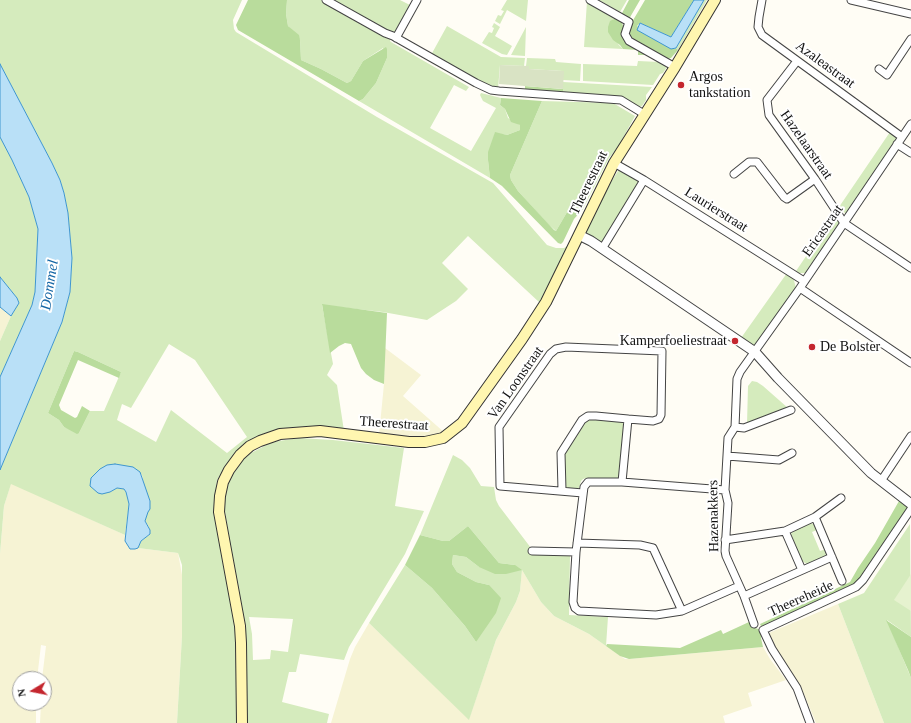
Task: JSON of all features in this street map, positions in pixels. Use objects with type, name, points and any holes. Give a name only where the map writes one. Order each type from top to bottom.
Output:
[{"type":"main road","name":"Theerestraat","points":[[242,723],[240,626],[219,512],[223,482],[229,470],[240,455],[250,446],[260,440],[290,432],[320,431],[409,442],[425,442],[434,441],[448,435],[462,423],[522,339],[546,302],[614,163],[675,67],[715,0]]},
{"type":"street","points":[[326,0],[476,84],[491,90],[621,100],[644,114]]},
{"type":"street","points":[[396,38],[417,0]]},
{"type":"street","points":[[590,0],[629,22],[625,34],[629,41],[675,67]]},
{"type":"street","name":"Azaleastraat","points":[[762,0],[758,27],[762,35],[902,137]]},
{"type":"street","points":[[851,0],[911,14]]},
{"type":"street","points":[[880,69],[887,75],[911,39]]},
{"type":"street","name":"Hazelaarstraat","points":[[797,60],[767,100],[769,115],[815,179],[844,223]]},
{"type":"street","name":"Ericastraat","points":[[755,352],[911,124]]},
{"type":"street","points":[[897,144],[911,153]]},
{"type":"street","points":[[734,174],[749,162],[756,162],[784,197],[788,199],[815,179]]},
{"type":"street","name":"Laurierstraat","points":[[614,163],[644,180],[802,284],[911,363]]},
{"type":"street","points":[[602,249],[644,180]]},
{"type":"street","points":[[844,223],[911,268]]},
{"type":"street","points":[[579,235],[755,352],[783,383],[881,481],[911,504]]},
{"type":"street","name":"Van Loonstraat","points":[[562,490],[500,486],[499,427],[550,354],[556,349],[566,347],[662,351],[659,419],[653,421],[628,419]]},
{"type":"street","name":"Hazenakkers","points":[[754,624],[744,596],[726,556],[728,503],[725,490],[728,438],[735,427],[737,379],[740,372],[755,352]]},
{"type":"street","points":[[735,427],[744,428],[791,410]]},
{"type":"street","points":[[583,493],[562,490],[561,453],[582,420],[588,416],[628,419],[622,482]]},
{"type":"street","points":[[881,481],[911,436]]},
{"type":"street","points":[[727,456],[779,460],[792,453]]},
{"type":"street","points":[[725,490],[622,482],[588,482],[584,487],[583,493],[576,552],[573,602],[575,608],[579,611],[656,615],[682,611],[739,586]]},
{"type":"street","points":[[726,540],[785,531],[814,517],[841,498]]},
{"type":"street","name":"Theereheide","points":[[810,723],[797,688],[772,649],[763,630],[856,587],[863,580],[911,509]]},
{"type":"street","points":[[814,517],[842,581]]},
{"type":"street","points":[[785,531],[802,570]]},
{"type":"street","points":[[577,543],[640,545],[653,548],[682,611]]},
{"type":"street","points":[[532,551],[576,552]]},
{"type":"street","points":[[744,596],[832,557]]},
{"type":"shaded area","points":[[0,307],[11,316],[0,341]]},
{"type":"shaded area","points":[[385,348],[421,375],[403,396],[445,433],[426,439],[379,435],[384,384]]},
{"type":"shaded area","points":[[11,483],[125,535],[125,542],[135,549],[138,548],[178,553],[182,575],[182,636],[177,723],[40,723],[41,711],[52,711],[52,671],[43,671],[46,646],[41,645],[38,671],[12,671],[12,711],[36,711],[36,723],[0,723],[0,554],[4,506]]},
{"type":"shaded area","points":[[522,570],[541,602],[554,616],[589,634],[625,659],[763,647],[786,680],[748,693],[752,706],[723,716],[725,723],[331,723],[350,659],[369,623],[469,719],[496,640],[516,602],[520,591]]},
{"type":"shaded area","points":[[838,604],[884,723],[816,723],[804,694],[767,635]]},
{"type":"green space","points":[[0,0],[242,0],[233,20],[234,29],[236,32],[377,117],[493,183],[547,245],[556,248],[564,248],[569,245],[540,303],[468,236],[442,263],[468,289],[456,301],[427,320],[383,312],[322,305],[333,364],[327,375],[337,385],[344,431],[275,432],[227,464],[217,480],[216,492],[237,632],[239,723],[177,723],[182,636],[182,565],[178,553],[138,548],[141,541],[149,535],[149,527],[145,521],[150,501],[145,490],[142,475],[115,464],[110,492],[117,488],[124,489],[126,492],[129,504],[125,535],[11,484],[4,506],[0,554],[0,470],[62,322],[70,292],[72,258],[68,213],[60,180],[0,64]],"holes":[[[169,344],[195,360],[247,437],[227,453],[171,410],[156,442],[117,420],[122,404],[131,408]],[[74,351],[121,372],[104,411],[90,411],[79,433],[64,427],[59,420],[48,413]]]},
{"type":"green space","points":[[248,0],[287,0],[286,14],[288,26],[299,35],[301,60],[347,83],[351,81],[363,61],[386,47],[387,58],[376,83],[363,99],[359,101],[238,30],[236,25]]},
{"type":"green space","points":[[287,0],[321,0],[385,36],[391,37],[391,42],[469,87],[466,91],[454,85],[430,128],[471,151],[496,108],[483,101],[480,95],[481,93],[501,98],[500,105],[505,109],[508,118],[520,125],[520,130],[507,135],[495,133],[488,160],[490,178],[359,101],[363,99],[376,83],[387,58],[383,48],[363,61],[351,81],[347,83],[301,60],[300,40],[288,26],[286,14]]},
{"type":"green space","points":[[332,0],[400,0],[410,5],[394,33],[388,32]]},
{"type":"green space","points":[[507,0],[528,0],[526,21],[507,10],[500,24],[495,21],[498,15],[501,16],[504,11],[501,10]]},
{"type":"green space","points":[[599,0],[627,0],[620,12]]},
{"type":"green space","points":[[629,0],[640,0],[629,19],[621,15]]},
{"type":"green space","points":[[645,0],[694,0],[671,37],[640,23],[637,26],[674,49],[676,48],[678,50],[671,58],[667,59],[629,37],[629,30],[632,22]]},
{"type":"green space","points":[[704,0],[707,0],[678,50],[676,48]]},
{"type":"green space","points":[[587,1],[616,18],[613,19],[618,44],[623,49],[584,47]]},
{"type":"green space","points":[[616,18],[622,23],[624,28],[623,33],[647,55],[638,55],[638,50],[623,49],[613,40],[608,32],[608,27],[610,21]]},
{"type":"green space","points":[[494,23],[500,27],[495,36],[512,46],[507,55],[502,54],[482,43],[489,32],[492,33]]},
{"type":"green space","points":[[447,26],[501,57],[525,58],[524,66],[500,65],[498,89],[489,86],[431,55]]},
{"type":"green space","points":[[526,27],[525,56],[511,55]]},
{"type":"green space","points":[[527,58],[555,59],[556,62],[581,64],[580,81],[563,80],[563,71],[529,69],[529,66],[526,66]]},
{"type":"green space","points":[[638,61],[659,62],[667,67],[663,73],[660,74],[653,85],[583,81],[583,64],[637,66]]},
{"type":"green space","points":[[500,65],[529,66],[529,69],[564,71],[563,89],[499,84]]},
{"type":"green space","points":[[563,82],[652,87],[646,95],[646,100],[642,106],[639,107],[624,98],[563,94]]},
{"type":"green space","points":[[525,86],[563,89],[563,94],[525,91]]},
{"type":"green space","points":[[501,98],[542,101],[510,175],[511,180],[518,191],[556,231],[570,207],[583,209],[574,219],[561,244],[558,243],[502,186],[490,178],[488,152],[495,132],[507,135],[520,130],[520,125],[511,122],[505,109],[500,105]]},
{"type":"green space","points":[[542,101],[613,103],[635,116],[618,147],[609,158],[583,209],[570,207],[556,231],[518,191],[511,180],[510,175]]},
{"type":"green space","points":[[890,132],[896,137],[897,140],[846,214],[839,207]]},
{"type":"green space","points":[[0,137],[29,197],[38,229],[35,292],[32,305],[0,377],[0,341],[11,316],[19,303],[17,298],[0,277]]},
{"type":"green space","points":[[619,170],[638,180],[638,183],[602,242],[598,243],[590,237],[586,231],[611,182]]},
{"type":"green space","points":[[834,215],[841,223],[807,273],[798,273],[796,271]]},
{"type":"green space","points":[[787,273],[793,277],[796,288],[755,348],[741,338]]},
{"type":"green space","points":[[322,304],[387,313],[384,384],[374,380],[361,368],[351,344],[345,343],[330,353]]},
{"type":"green space","points":[[74,351],[121,372],[119,378],[78,360],[59,405],[61,410],[75,418],[77,417],[82,406],[90,411],[79,433],[77,434],[64,427],[59,420],[48,413]]},
{"type":"green space","points":[[752,381],[763,386],[788,408],[747,424],[748,386]]},
{"type":"green space","points":[[588,419],[625,421],[621,480],[587,478],[581,481],[579,488],[564,488],[564,453]]},
{"type":"green space","points":[[299,438],[333,440],[404,448],[395,506],[424,511],[405,554],[349,647],[344,660],[300,654],[296,672],[289,672],[282,702],[329,714],[327,723],[247,723],[245,640],[223,499],[227,483],[236,466],[251,453],[272,442]],"holes":[[[249,617],[293,619],[288,652],[271,650],[270,659],[253,660],[252,634]]]},
{"type":"green space","points":[[453,455],[462,460],[470,468],[481,486],[494,487],[496,500],[499,506],[531,548],[530,554],[570,556],[569,615],[608,617],[606,646],[589,634],[554,616],[541,602],[522,570],[520,591],[516,602],[496,640],[469,720],[369,623],[405,565],[432,588],[465,626],[476,642],[489,585],[476,582],[457,572],[452,564],[453,555],[466,557],[479,567],[515,565],[499,563],[468,526],[449,541],[443,541],[420,535]]},
{"type":"green space","points":[[899,501],[911,510],[859,587],[768,626],[761,626],[760,624],[850,582],[875,543]]},
{"type":"green space","points":[[808,523],[815,524],[817,530],[812,532],[820,551],[826,549],[827,553],[824,557],[807,564],[802,561],[791,534],[793,531]]},
{"type":"green space","points":[[910,524],[911,637],[887,620],[911,678],[911,723],[884,723],[838,604],[864,593]]},
{"type":"green space","points":[[468,526],[499,563],[515,565],[522,570],[506,574],[495,574],[479,567],[466,557],[453,555],[452,564],[457,572],[476,582],[489,585],[501,598],[496,613],[476,642],[465,626],[432,588],[405,565],[420,535],[443,541],[449,541]]},
{"type":"green space","points":[[911,574],[911,611],[894,600]]},
{"type":"green space","points":[[886,620],[911,637],[911,678],[908,670]]},
{"type":"green space","points":[[749,622],[755,628],[762,630],[761,638],[763,647],[629,659],[620,656],[606,646],[607,644],[680,648],[721,630],[723,634]]},
{"type":"water","points":[[694,0],[704,0],[676,48],[671,49],[637,30],[640,23],[671,37]]},
{"type":"water","name":"Dommel","points":[[0,64],[60,180],[68,213],[72,258],[70,292],[62,322],[0,470],[0,377],[32,305],[35,292],[38,229],[29,197],[0,137]]},
{"type":"water","points":[[0,277],[17,298],[19,303],[11,316],[0,307]]},
{"type":"water","points":[[115,464],[133,467],[140,472],[150,501],[150,509],[145,521],[150,530],[150,534],[141,541],[138,548],[135,549],[130,549],[125,541],[129,504],[124,489],[117,488],[102,494],[98,493],[90,486],[91,478],[100,469],[107,465]]},
{"type":"place","name":"Argos tankstation","points":[[681,85]]},
{"type":"place","name":"Kamperfoeliestraat","points":[[735,341]]},
{"type":"place","name":"De Bolster","points":[[812,347]]}]
